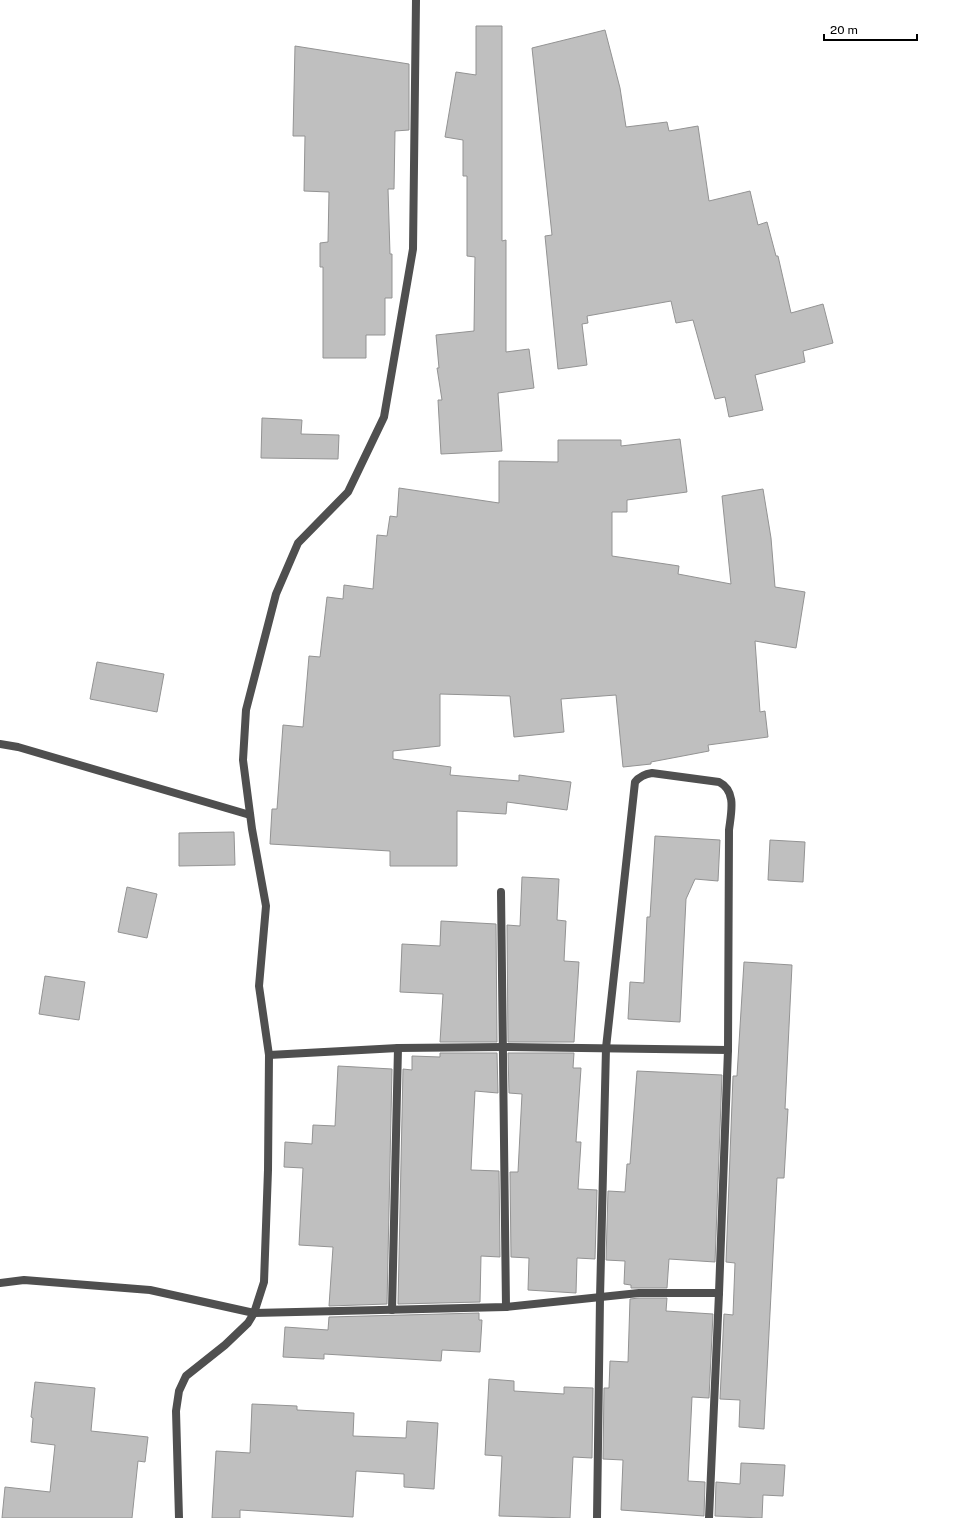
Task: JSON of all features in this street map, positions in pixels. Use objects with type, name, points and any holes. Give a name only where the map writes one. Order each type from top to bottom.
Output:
[{"type":"street","points":[[179,1518],[176,1412],[179,1391],[186,1376],[225,1345],[248,1323],[254,1313],[264,1282],[268,1170],[269,1055],[259,986],[266,906],[250,815],[244,760],[246,710],[276,594],[298,543],[348,492],[384,417],[413,249],[416,0]]},
{"type":"street","points":[[0,744],[18,747],[250,815]]},
{"type":"street","points":[[597,1518],[600,1298],[606,1048],[635,782],[639,777],[652,773],[720,782],[726,786],[730,793],[732,802],[730,830],[728,1050],[709,1518]]},
{"type":"street","points":[[501,892],[506,1307]]},
{"type":"street","points":[[269,1055],[398,1048],[503,1047],[728,1050]]},
{"type":"street","points":[[392,1310],[398,1048]]},
{"type":"street","points":[[0,1283],[24,1280],[150,1290],[254,1313],[506,1307],[639,1293],[719,1293]]},
{"type":"building","points":[[476,26],[502,26],[502,241],[506,240],[506,352],[529,349],[534,388],[498,393],[502,451],[441,454],[438,400],[442,400],[437,368],[439,368],[436,335],[474,331],[475,257],[467,256],[467,176],[463,176],[463,140],[445,137],[456,72],[476,75]]},
{"type":"building","points":[[605,30],[620,88],[626,127],[667,122],[669,131],[698,126],[709,201],[750,191],[758,225],[767,222],[776,256],[778,256],[791,313],[823,304],[833,343],[803,351],[805,362],[755,375],[763,410],[729,417],[725,397],[715,399],[693,320],[676,323],[671,301],[587,316],[588,323],[582,324],[587,365],[558,369],[545,236],[552,235],[532,48]]},
{"type":"building","points":[[295,46],[409,64],[409,130],[395,131],[394,189],[388,189],[390,254],[392,254],[392,298],[385,298],[385,335],[366,335],[366,358],[323,358],[323,267],[320,267],[320,243],[328,242],[329,192],[304,191],[305,136],[293,136]]},
{"type":"building","points":[[262,418],[302,420],[301,434],[339,435],[338,459],[261,458]]},
{"type":"building","points":[[680,439],[687,492],[627,500],[627,512],[612,512],[612,556],[679,566],[678,574],[731,584],[722,496],[763,489],[771,538],[775,587],[805,592],[796,648],[755,641],[760,712],[765,711],[768,737],[708,745],[709,751],[651,762],[651,764],[623,767],[616,695],[561,699],[564,732],[514,737],[510,696],[440,694],[440,746],[393,751],[393,759],[451,767],[450,775],[519,781],[519,775],[571,782],[567,810],[507,802],[506,814],[457,811],[457,866],[390,866],[390,851],[270,844],[272,809],[277,809],[283,725],[303,727],[309,656],[320,657],[327,597],[343,599],[344,585],[373,589],[377,535],[387,536],[390,516],[397,517],[399,488],[499,503],[499,461],[558,462],[558,440],[621,440],[621,446]]},
{"type":"building","points":[[97,662],[164,674],[157,712],[90,699]]},
{"type":"building","points":[[234,832],[235,865],[179,866],[179,833]]},
{"type":"building","points":[[655,836],[720,840],[718,881],[695,879],[686,899],[680,1022],[628,1019],[630,982],[644,983],[647,917],[650,917]]},
{"type":"building","points":[[770,840],[805,842],[803,882],[768,880]]},
{"type":"building","points":[[522,877],[559,879],[557,920],[566,921],[564,961],[579,962],[574,1042],[508,1042],[507,925],[520,926]]},
{"type":"building","points":[[127,887],[157,894],[147,938],[118,932]]},
{"type":"building","points":[[441,921],[496,924],[497,1042],[440,1042],[443,994],[400,992],[402,944],[440,946]]},
{"type":"building","points":[[744,962],[792,965],[785,1109],[788,1109],[784,1178],[777,1178],[764,1429],[739,1427],[740,1400],[720,1399],[724,1314],[733,1315],[735,1263],[726,1262],[733,1076],[737,1076]]},
{"type":"building","points":[[45,976],[85,982],[79,1020],[39,1014]]},
{"type":"building","points":[[440,1053],[497,1053],[498,1093],[475,1091],[471,1170],[499,1171],[500,1257],[481,1256],[480,1302],[398,1304],[403,1069],[412,1070],[412,1056],[440,1057]]},
{"type":"building","points":[[508,1053],[574,1053],[573,1068],[581,1068],[576,1142],[581,1142],[578,1189],[597,1190],[595,1259],[577,1258],[576,1293],[528,1290],[529,1258],[511,1257],[510,1172],[518,1172],[522,1094],[509,1093]]},
{"type":"building","points":[[338,1066],[392,1069],[387,1304],[329,1306],[333,1247],[299,1245],[303,1168],[284,1167],[285,1142],[312,1144],[313,1125],[335,1126]]},
{"type":"building","points":[[637,1071],[722,1075],[715,1262],[669,1259],[667,1288],[631,1288],[631,1285],[624,1284],[625,1261],[606,1260],[608,1191],[625,1192],[627,1164],[630,1164]]},
{"type":"building","points":[[667,1298],[666,1311],[713,1314],[709,1398],[692,1397],[688,1481],[705,1482],[704,1516],[621,1510],[623,1460],[603,1459],[604,1388],[609,1388],[610,1361],[628,1362],[630,1299]]},
{"type":"building","points":[[479,1313],[479,1320],[482,1320],[480,1352],[442,1350],[441,1361],[324,1354],[324,1359],[283,1357],[285,1327],[328,1330],[329,1317]]},
{"type":"building","points":[[489,1379],[514,1381],[514,1391],[564,1394],[564,1387],[593,1388],[592,1458],[573,1457],[570,1518],[499,1516],[502,1456],[485,1455]]},
{"type":"building","points":[[35,1382],[95,1388],[91,1431],[148,1437],[145,1462],[138,1461],[132,1518],[2,1518],[5,1487],[50,1492],[55,1445],[31,1442],[33,1418],[31,1417]]},
{"type":"building","points":[[252,1404],[297,1406],[297,1410],[354,1413],[353,1436],[406,1438],[407,1421],[438,1423],[434,1489],[404,1487],[404,1474],[356,1471],[353,1517],[240,1510],[240,1518],[212,1518],[216,1451],[250,1453]]},
{"type":"building","points":[[741,1463],[785,1465],[783,1496],[763,1495],[762,1518],[715,1516],[716,1482],[740,1484]]}]
